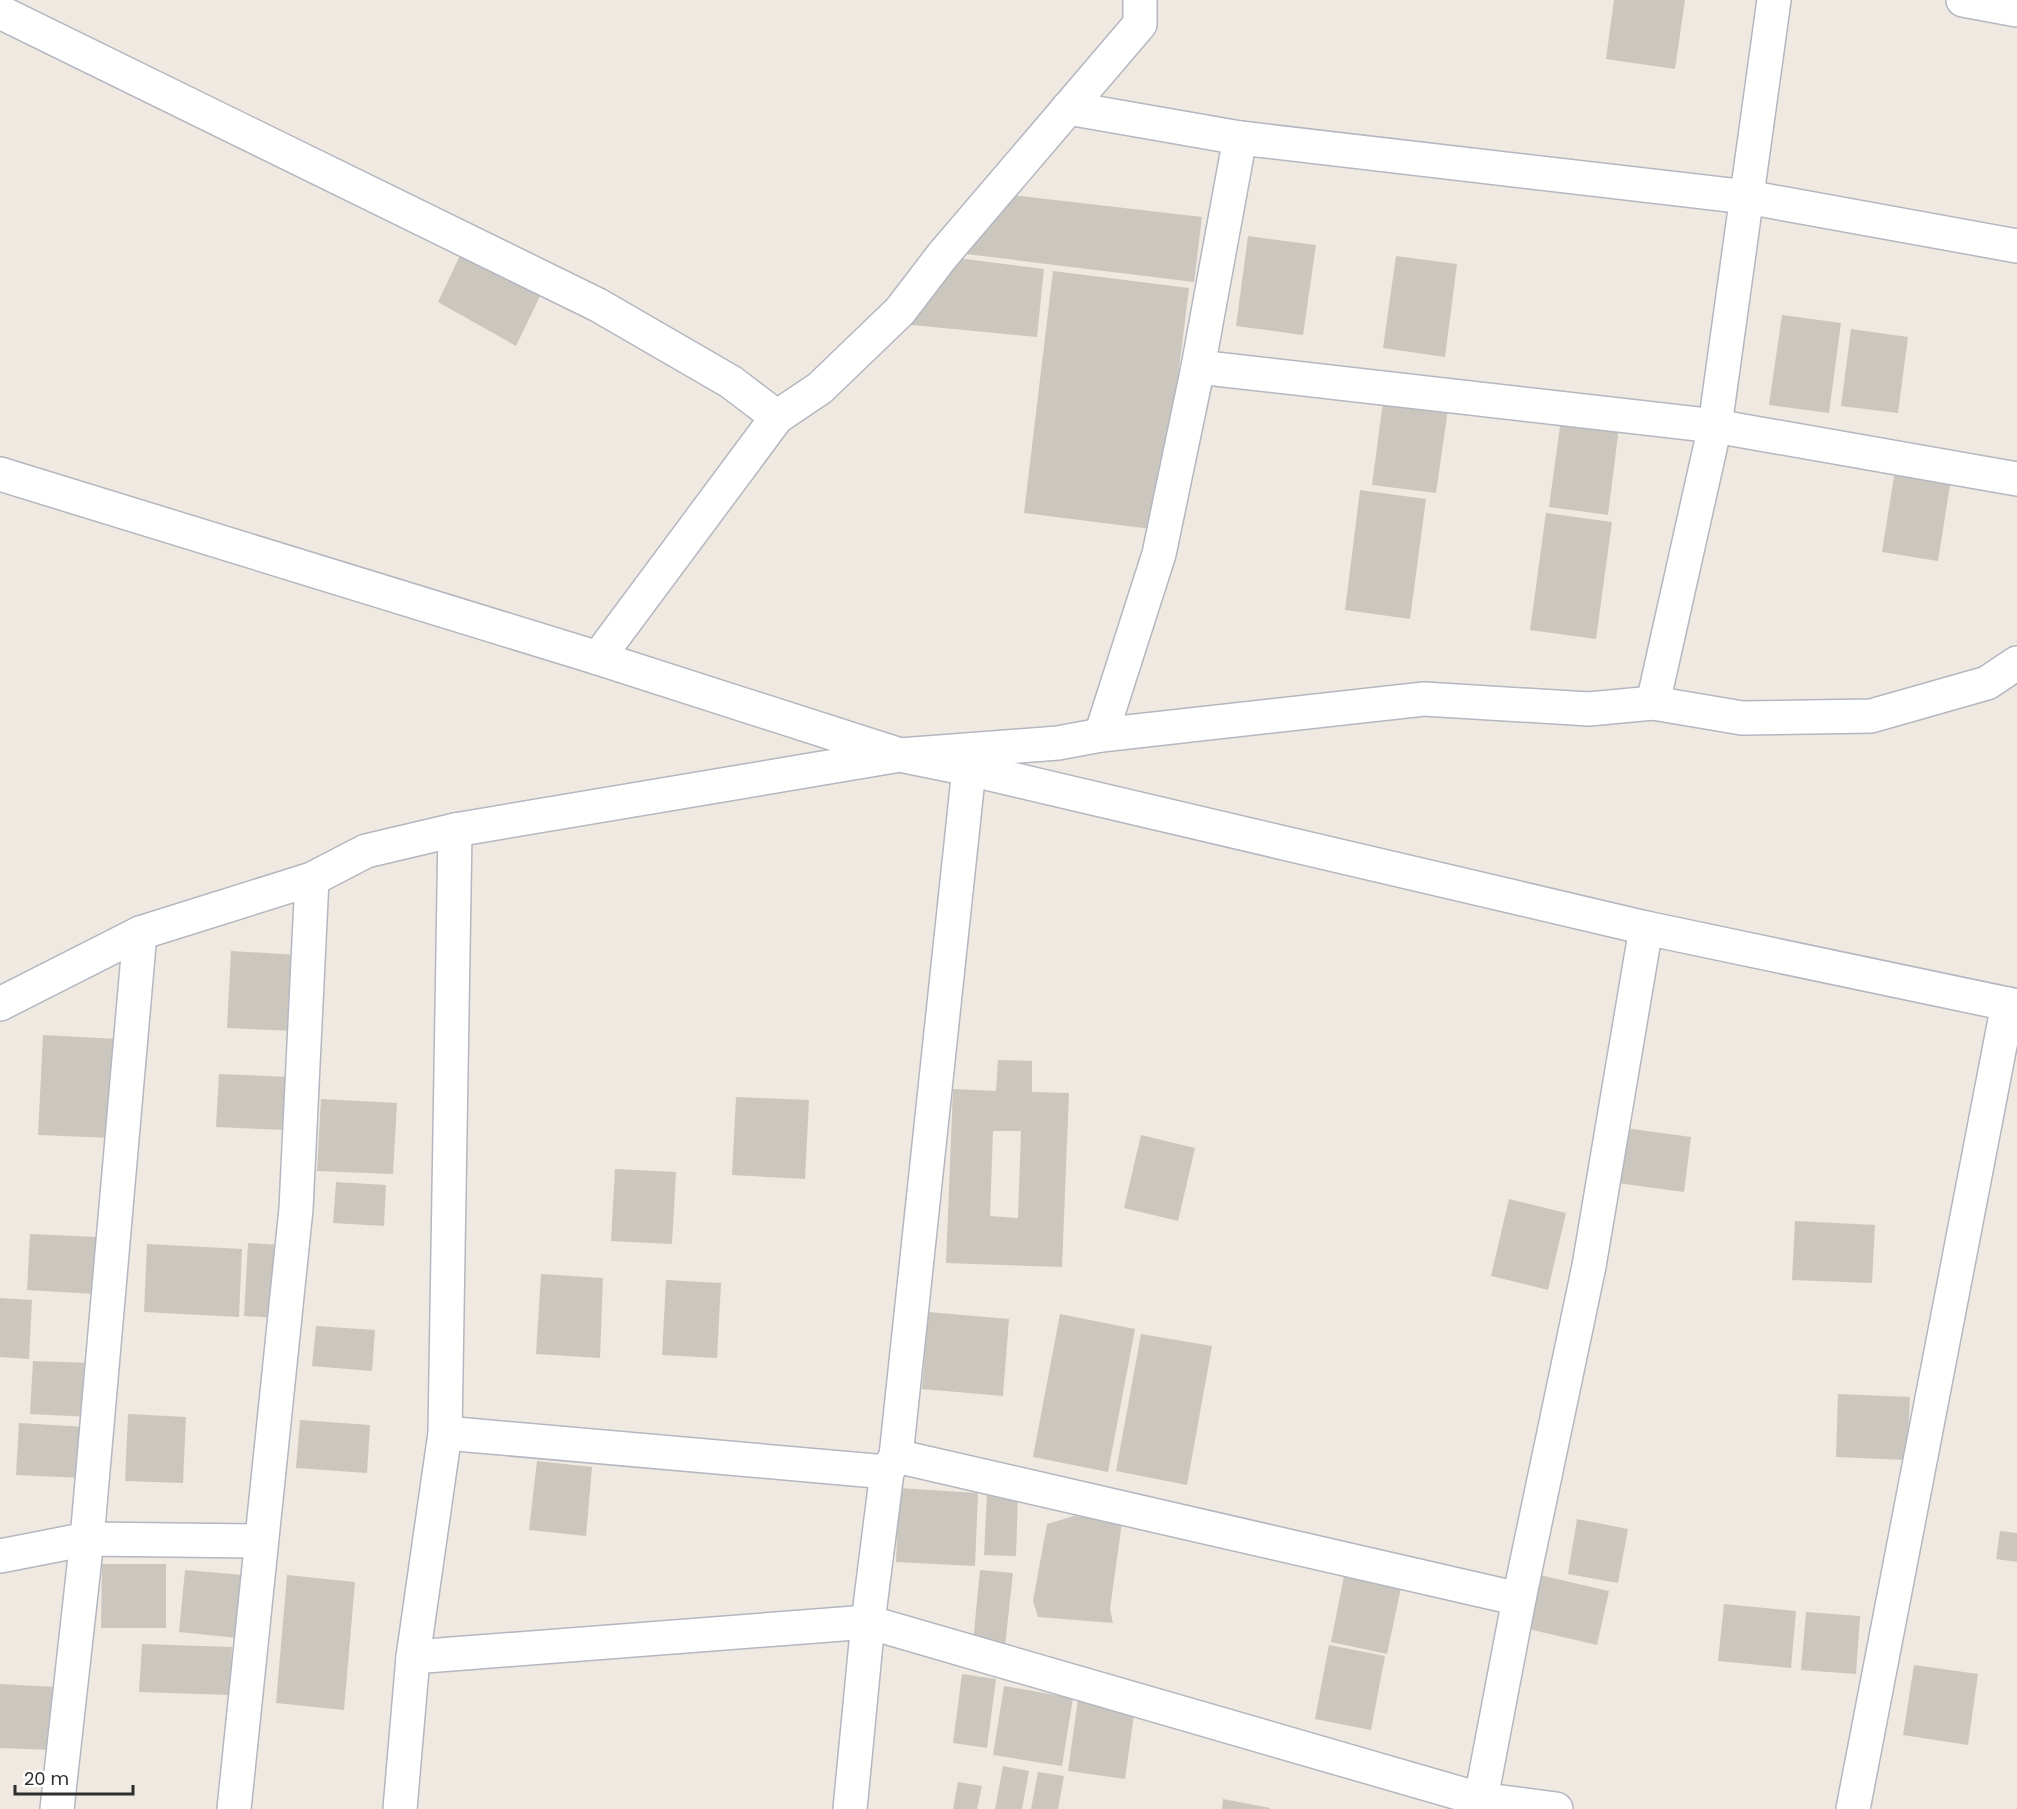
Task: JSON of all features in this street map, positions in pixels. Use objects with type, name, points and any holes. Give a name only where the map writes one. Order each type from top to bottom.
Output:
[{"type":"street","points":[[598,658],[777,417],[820,388],[900,312],[942,256],[1140,24],[1140,0]]},
{"type":"street","points":[[1653,703],[1715,426],[1774,0]]},
{"type":"street","points":[[1964,0],[2017,10]]},
{"type":"street","points":[[0,12],[598,305],[731,382],[777,417]]},
{"type":"street","points":[[1068,108],[1240,138],[1747,197],[2017,246]]},
{"type":"street","points":[[1101,735],[1159,554],[1198,367],[1240,138]]},
{"type":"street","points":[[1198,367],[1715,426],[2017,479]]},
{"type":"street","points":[[0,474],[598,658],[900,755],[969,769],[1646,928],[2012,1005],[1853,1809]]},
{"type":"street","points":[[0,1004],[140,933],[312,879],[366,851],[455,830],[900,755],[1058,743],[1101,735],[1424,699],[1590,709],[1653,703],[1742,718],[1871,716],[1987,683],[2017,663]]},
{"type":"street","points":[[850,1809],[868,1622],[892,1464],[969,769]]},
{"type":"street","points":[[400,1809],[413,1658],[445,1434],[455,830]]},
{"type":"street","points":[[234,1809],[296,1209],[312,879]]},
{"type":"street","points":[[1479,1804],[1519,1599],[1589,1266],[1646,928]]},
{"type":"street","points":[[57,1809],[87,1539],[140,933]]},
{"type":"street","points":[[445,1434],[892,1464],[1519,1599]]},
{"type":"street","points":[[0,1556],[87,1539],[260,1541]]},
{"type":"street","points":[[413,1658],[868,1622],[1479,1804],[1556,1809]]},
{"type":"building","points":[[1614,0],[1685,0],[1675,69],[1606,59]]},
{"type":"building","points":[[1004,194],[1202,217],[1194,282],[958,253]]},
{"type":"building","points":[[1248,236],[1316,245],[1303,335],[1236,326]]},
{"type":"building","points":[[464,247],[544,288],[516,346],[438,302]]},
{"type":"building","points":[[942,256],[1044,269],[1037,337],[902,324]]},
{"type":"building","points":[[1396,256],[1457,264],[1445,357],[1383,348]]},
{"type":"building","points":[[1053,271],[1189,288],[1159,530],[1024,513]]},
{"type":"building","points":[[1782,315],[1841,323],[1829,413],[1769,405]]},
{"type":"building","points":[[1851,329],[1908,337],[1898,413],[1841,406]]},
{"type":"building","points":[[1384,394],[1449,402],[1436,493],[1372,485]]},
{"type":"building","points":[[1561,419],[1619,427],[1608,515],[1549,507]]},
{"type":"building","points":[[1895,470],[1951,479],[1938,561],[1882,552]]},
{"type":"building","points":[[1360,490],[1426,499],[1410,619],[1345,610]]},
{"type":"building","points":[[1546,513],[1612,522],[1596,639],[1530,630]]},
{"type":"building","points":[[231,951],[298,955],[294,1031],[227,1028]]},
{"type":"building","points":[[43,1035],[118,1039],[113,1138],[38,1135]]},
{"type":"building","points":[[998,1060],[1032,1061],[1032,1092],[1069,1093],[1062,1267],[946,1263],[953,1089],[996,1091]],"holes":[[[993,1131],[1021,1131],[1018,1218],[990,1216]]]},
{"type":"building","points":[[219,1074],[289,1077],[286,1130],[216,1127]]},
{"type":"building","points":[[736,1097],[809,1100],[805,1179],[732,1175]]},
{"type":"building","points":[[321,1099],[397,1103],[393,1174],[317,1171]]},
{"type":"building","points":[[1618,1127],[1691,1137],[1684,1192],[1610,1182]]},
{"type":"building","points":[[1141,1135],[1195,1148],[1178,1221],[1124,1208]]},
{"type":"building","points":[[615,1169],[676,1172],[672,1244],[611,1241]]},
{"type":"building","points":[[336,1182],[386,1185],[384,1226],[333,1223]]},
{"type":"building","points":[[1509,1199],[1566,1213],[1548,1290],[1491,1276]]},
{"type":"building","points":[[1795,1221],[1875,1225],[1872,1283],[1792,1280]]},
{"type":"building","points":[[30,1234],[97,1237],[94,1294],[27,1290]]},
{"type":"building","points":[[248,1243],[281,1245],[278,1318],[244,1316]]},
{"type":"building","points":[[147,1244],[242,1249],[239,1317],[144,1312]]},
{"type":"building","points":[[541,1274],[603,1278],[600,1358],[536,1354]]},
{"type":"building","points":[[666,1280],[721,1283],[717,1358],[662,1355]]},
{"type":"building","points":[[0,1298],[32,1300],[29,1359],[0,1357]]},
{"type":"building","points":[[928,1312],[1009,1319],[1003,1396],[922,1389]]},
{"type":"building","points":[[1060,1314],[1135,1329],[1108,1472],[1033,1457]]},
{"type":"building","points":[[316,1326],[375,1330],[372,1371],[312,1366]]},
{"type":"building","points":[[1141,1334],[1212,1346],[1187,1485],[1116,1471]]},
{"type":"building","points":[[33,1361],[94,1363],[91,1417],[30,1414]]},
{"type":"building","points":[[1838,1394],[1910,1397],[1907,1460],[1836,1457]]},
{"type":"building","points":[[128,1414],[186,1417],[183,1483],[125,1481]]},
{"type":"building","points":[[300,1420],[370,1425],[367,1473],[296,1468]]},
{"type":"building","points":[[19,1423],[87,1427],[84,1478],[16,1475]]},
{"type":"building","points":[[537,1461],[592,1467],[586,1536],[529,1530]]},
{"type":"building","points":[[899,1488],[978,1493],[975,1566],[896,1562]]},
{"type":"building","points":[[987,1493],[1018,1495],[1016,1556],[984,1555]]},
{"type":"building","points":[[1074,1516],[1122,1522],[1110,1609],[1113,1623],[1038,1617],[1033,1601],[1047,1524]]},
{"type":"building","points":[[1577,1519],[1628,1529],[1618,1583],[1568,1574]]},
{"type":"building","points":[[2000,1531],[2017,1533],[2017,1562],[1996,1559]]},
{"type":"building","points":[[102,1564],[166,1564],[166,1628],[101,1628]]},
{"type":"building","points":[[185,1570],[243,1575],[238,1638],[179,1632]]},
{"type":"building","points":[[980,1570],[1013,1573],[1005,1646],[973,1642]]},
{"type":"building","points":[[1345,1571],[1402,1583],[1387,1654],[1331,1642]]},
{"type":"building","points":[[1535,1574],[1609,1591],[1597,1645],[1524,1628]]},
{"type":"building","points":[[287,1575],[355,1582],[344,1710],[276,1703]]},
{"type":"building","points":[[1724,1604],[1796,1611],[1791,1668],[1718,1661]]},
{"type":"building","points":[[1806,1612],[1860,1616],[1856,1674],[1801,1670]]},
{"type":"building","points":[[142,1644],[232,1647],[230,1695],[139,1692]]},
{"type":"building","points":[[1329,1645],[1385,1656],[1371,1730],[1315,1719]]},
{"type":"building","points":[[1914,1665],[1978,1674],[1968,1745],[1903,1735]]},
{"type":"building","points":[[962,1674],[996,1679],[987,1748],[953,1743]]},
{"type":"building","points":[[0,1684],[57,1687],[54,1750],[0,1748]]},
{"type":"building","points":[[1004,1686],[1073,1698],[1062,1766],[993,1755]]},
{"type":"building","points":[[1078,1699],[1135,1708],[1125,1779],[1068,1771]]},
{"type":"building","points":[[1003,1766],[1029,1771],[1022,1809],[995,1809]]},
{"type":"building","points":[[1038,1772],[1064,1776],[1058,1809],[1031,1809]]},
{"type":"building","points":[[958,1782],[982,1786],[977,1809],[953,1809]]},
{"type":"building","points":[[1223,1799],[1270,1808],[1270,1809],[1222,1809]]}]
